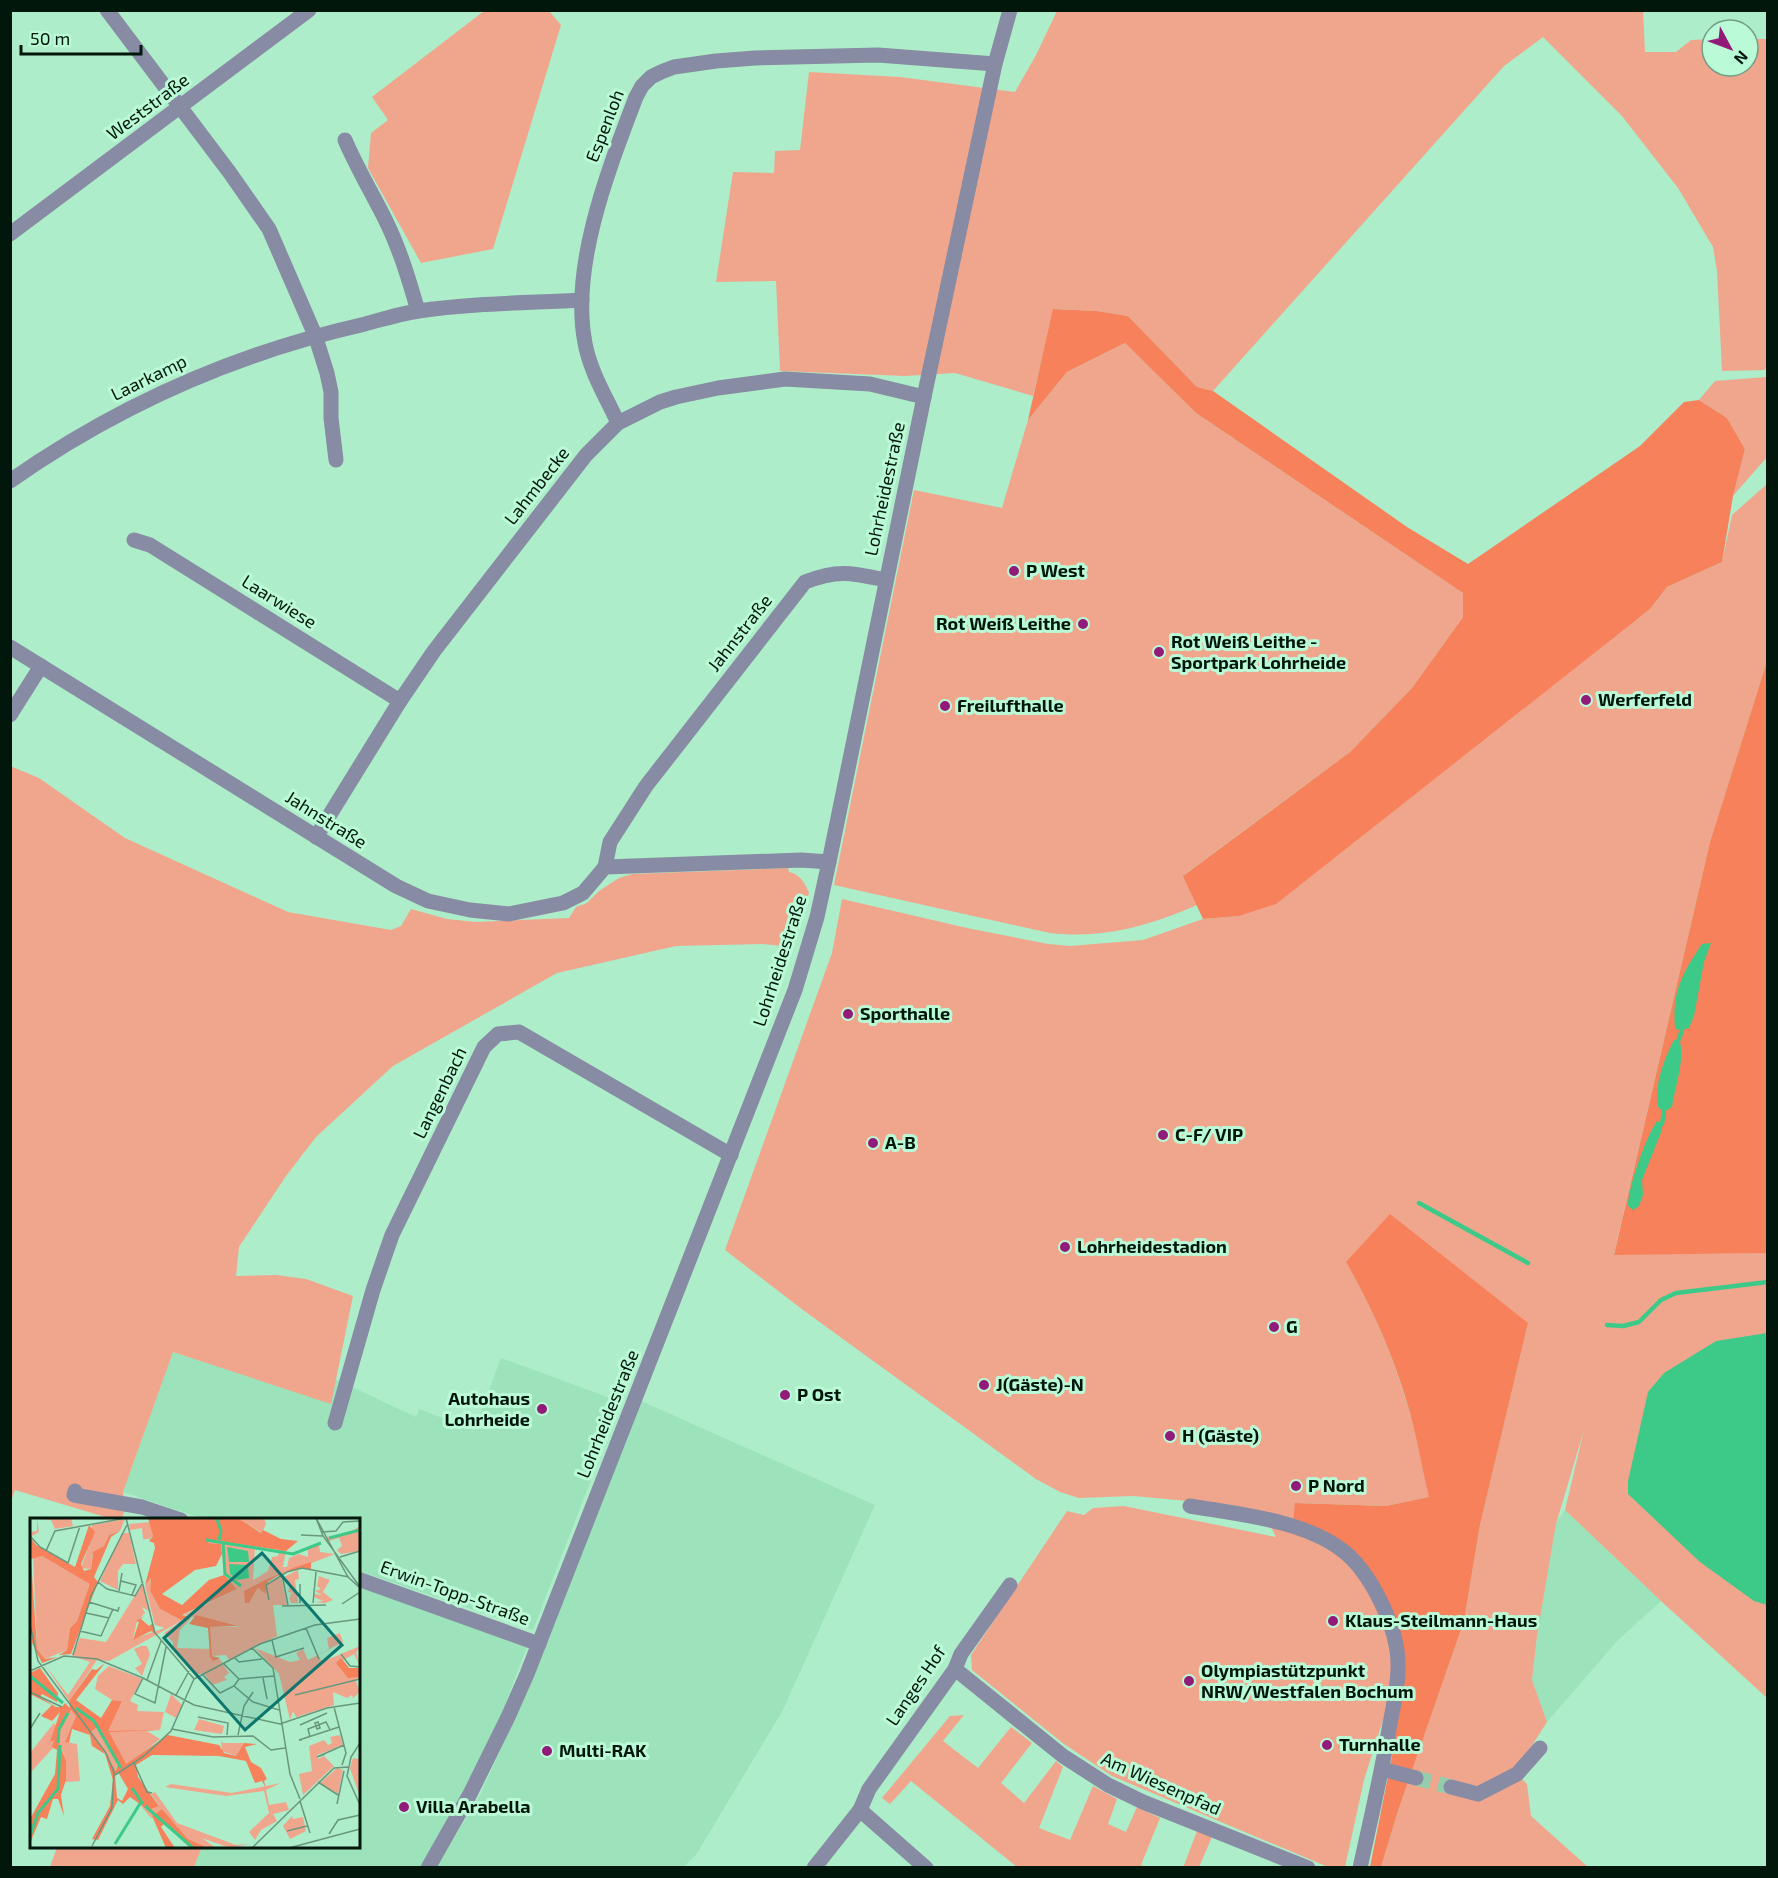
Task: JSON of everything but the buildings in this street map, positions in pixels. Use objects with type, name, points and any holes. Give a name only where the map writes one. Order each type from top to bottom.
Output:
[{"type":"street","points":[[107,10],[181,107],[269,229],[315,335],[331,392],[331,418],[336,460]]},
{"type":"street","name":"Weststraße","points":[[10,234],[309,10]]},
{"type":"street","name":"Lohrheidestraße","points":[[428,1868],[484,1766],[539,1644],[795,990],[817,917],[829,862],[924,397],[1008,12]]},
{"type":"street","name":"Espenloh","points":[[618,423],[592,368],[585,342],[582,300],[586,261],[605,180],[636,97],[651,77],[674,67],[756,58],[878,55],[995,64]]},
{"type":"street","points":[[345,140],[386,220],[405,266],[418,312]]},
{"type":"street","name":"Laarkamp","points":[[10,481],[93,428],[157,394],[229,363],[315,335],[418,312],[582,300]]},
{"type":"street","name":"Lahmbecke","points":[[316,837],[400,701],[434,651],[586,455],[618,423],[660,402],[676,397],[718,388],[785,379],[870,384],[924,397]]},
{"type":"street","name":"Laarwiese","points":[[134,540],[150,545],[400,701]]},
{"type":"street","name":"Jahnstraße","points":[[10,647],[418,898],[470,910],[509,914],[563,903],[584,893],[605,867],[610,842],[646,786],[805,582],[825,574],[847,572],[886,580]]},
{"type":"street","points":[[10,715],[41,666]]},
{"type":"street","points":[[605,867],[801,860],[829,862]]},
{"type":"street","name":"Langenbach","points":[[335,1423],[373,1290],[392,1235],[484,1047],[498,1034],[519,1032],[731,1155]]},
{"type":"street","points":[[75,1491],[74,1495],[142,1507],[175,1518]]},
{"type":"street","points":[[1190,1506],[1269,1520],[1315,1535],[1342,1550],[1357,1564],[1389,1619],[1398,1661],[1396,1692],[1382,1770],[1360,1868]]},
{"type":"street","name":"Erwin-Topp-Straße","points":[[360,1580],[539,1644]]},
{"type":"street","name":"Langes Hof","points":[[814,1868],[860,1810],[868,1790],[955,1669],[961,1654],[1010,1586]]},
{"type":"street","name":"Am Wiesenpfad","points":[[955,1669],[1063,1756],[1108,1785],[1153,1806],[1308,1868]]},
{"type":"street","points":[[1451,1787],[1478,1794],[1517,1774],[1540,1748]]},
{"type":"street","points":[[1382,1770],[1416,1778]]},
{"type":"street","points":[[860,1810],[926,1868]]},
{"type":"shaded area","points":[[484,11],[549,11],[561,25],[493,249],[421,263],[368,168],[371,133],[388,120],[372,97]]},
{"type":"shaded area","points":[[1057,11],[1643,11],[1645,52],[1676,52],[1691,40],[1700,40],[1700,78],[1760,78],[1760,39],[1767,39],[1768,360],[1765,370],[1722,371],[1717,271],[1713,247],[1678,188],[1622,116],[1543,37],[1504,66],[1213,391],[1197,387],[1128,316],[1097,311],[1054,309],[1033,396],[955,373],[905,376],[780,371],[776,281],[716,282],[733,172],[774,173],[775,151],[800,150],[809,72],[900,77],[1015,92]]},
{"type":"shaded area","points":[[1053,309],[1097,311],[1128,316],[1197,387],[1213,391],[1407,527],[1468,564],[1640,446],[1684,402],[1699,400],[1727,418],[1745,449],[1733,496],[1722,562],[1667,587],[1650,609],[1276,904],[1239,916],[1203,919],[1183,876],[1350,752],[1412,688],[1463,617],[1463,593],[1196,413],[1125,343],[1067,372],[1028,420]]},
{"type":"shaded area","name":"Rot Weiß Leithe - Sportpark Lohrheide","points":[[1125,343],[1196,413],[1463,593],[1463,617],[1412,688],[1350,752],[1184,875],[1197,905],[1143,925],[1125,929],[1089,934],[1050,933],[834,885],[914,490],[1002,508],[1028,420],[1067,372]]},
{"type":"shaded area","points":[[1767,377],[1767,457],[1733,496],[1745,449],[1727,418],[1699,400],[1715,381]]},
{"type":"shaded area","points":[[1767,484],[1767,661],[1710,842],[1614,1254],[1767,1253],[1767,1698],[1565,1510],[1584,1430],[1556,1524],[1537,1636],[1532,1680],[1547,1722],[1515,1772],[1527,1784],[1531,1816],[1588,1867],[1381,1867],[1464,1621],[1480,1525],[1528,1323],[1346,1262],[1379,1326],[1392,1360],[1411,1419],[1430,1497],[1386,1506],[1296,1503],[1293,1523],[1232,1505],[1133,1496],[1079,1498],[1060,1492],[1036,1479],[803,1310],[725,1250],[832,953],[842,899],[967,928],[1048,944],[1070,946],[1143,940],[1203,919],[1239,916],[1650,609],[1667,587],[1722,562],[1732,515]]},
{"type":"shaded area","points":[[1767,661],[1767,1253],[1614,1255],[1710,842]]},
{"type":"shaded area","points":[[10,766],[39,778],[125,838],[288,912],[391,930],[401,926],[411,909],[447,919],[476,922],[569,918],[576,907],[587,903],[599,891],[619,878],[632,874],[788,868],[789,872],[802,880],[809,893],[793,947],[762,944],[676,946],[557,973],[393,1066],[316,1137],[286,1176],[239,1247],[236,1276],[276,1275],[306,1279],[353,1296],[331,1404],[173,1352],[123,1492],[125,1509],[122,1518],[109,1518],[15,1490],[11,1501]]},
{"type":"shaded area","points":[[1711,943],[1704,962],[1694,1016],[1689,1028],[1675,1029],[1675,1004],[1684,974],[1702,944]]},
{"type":"shaded area","points":[[1679,1039],[1681,1063],[1672,1107],[1664,1112],[1658,1107],[1659,1081],[1670,1048],[1674,1040]]},
{"type":"shaded area","points":[[1657,1121],[1662,1124],[1662,1130],[1642,1180],[1643,1195],[1639,1206],[1633,1210],[1628,1206],[1634,1175]]},
{"type":"shaded area","points":[[1390,1214],[1528,1323],[1480,1525],[1464,1621],[1381,1867],[1370,1867],[1394,1746],[1401,1662],[1370,1577],[1293,1523],[1295,1503],[1386,1506],[1429,1497],[1411,1419],[1392,1359],[1379,1326],[1346,1262]]},
{"type":"shaded area","points":[[1768,1333],[1767,1605],[1754,1601],[1700,1562],[1628,1494],[1628,1481],[1648,1392],[1664,1373],[1716,1341]]},
{"type":"shaded area","points":[[173,1352],[331,1403],[335,1379],[416,1417],[419,1409],[474,1430],[501,1358],[621,1402],[533,1630],[360,1571],[360,1518],[201,1518],[123,1492]]},
{"type":"shaded area","points":[[641,1401],[875,1505],[783,1710],[696,1855],[683,1867],[436,1868],[479,1797],[515,1719],[546,1646]]},
{"type":"shaded area","name":"Olympiastützpunkt NRW/Westfalen Bochum","points":[[1124,1506],[1276,1537],[1269,1523],[1313,1537],[1353,1567],[1386,1621],[1391,1642],[1392,1691],[1364,1780],[1345,1867],[1328,1867],[1112,1776],[1064,1744],[972,1670],[971,1655],[1067,1511],[1084,1515],[1093,1508]]},
{"type":"shaded area","points":[[1565,1510],[1661,1601],[1618,1640],[1547,1722],[1532,1680],[1556,1523]]},
{"type":"shaded area","points":[[360,1587],[527,1647],[501,1715],[478,1763],[420,1867],[194,1868],[202,1848],[360,1848]]},
{"type":"shaded area","points":[[964,1715],[943,1741],[978,1768],[1011,1727],[1032,1743],[1001,1783],[1024,1803],[1056,1761],[1063,1767],[1039,1828],[1070,1840],[1093,1786],[1117,1799],[1108,1824],[1126,1832],[1137,1807],[1160,1818],[1141,1865],[1146,1867],[1017,1867],[911,1781],[890,1804],[882,1798],[950,1716]]},
{"type":"shaded area","points":[[1197,1831],[1212,1837],[1199,1867],[1183,1868]]},
{"type":"shaded area","points":[[56,1848],[202,1848],[194,1867],[50,1867]]},
{"type":"waterway","points":[[1679,1039],[1682,1030]]},
{"type":"waterway","points":[[1662,1124],[1664,1112]]},
{"type":"waterway","points":[[1419,1203],[1528,1263]]},
{"type":"waterway","points":[[1607,1325],[1623,1326],[1639,1322],[1661,1300],[1676,1293],[1768,1282]]},
{"type":"tunnel","points":[[1416,1778],[1451,1787]]},
{"type":"place","name":"P West","points":[[1014,571]]},
{"type":"place","name":"Rot Weiß Leithe","points":[[1083,624]]},
{"type":"place","name":"Rot Weiß Leithe - Sportpark Lohrheide","points":[[1159,652]]},
{"type":"place","name":"Werferfeld","points":[[1586,700]]},
{"type":"place","name":"Freilufthalle","points":[[945,706]]},
{"type":"place","name":"Sporthalle","points":[[848,1014]]},
{"type":"place","name":"C-F/ VIP","points":[[1163,1135]]},
{"type":"place","name":"A-B","points":[[873,1143]]},
{"type":"place","name":"Lohrheidestadion","points":[[1065,1247]]},
{"type":"place","name":"G","points":[[1274,1327]]},
{"type":"place","name":"J(Gäste)-N","points":[[984,1385]]},
{"type":"place","name":"P Ost","points":[[785,1395]]},
{"type":"place","name":"Autohaus Lohrheide","points":[[542,1409]]},
{"type":"place","name":"H (Gäste)","points":[[1170,1436]]},
{"type":"place","name":"P Nord","points":[[1296,1486]]},
{"type":"place","name":"Klaus-Steilmann-Haus","points":[[1333,1621]]},
{"type":"place","name":"Olympiastützpunkt NRW/Westfalen Bochum","points":[[1189,1681]]},
{"type":"place","name":"Turnhalle","points":[[1327,1745]]},
{"type":"place","name":"Multi-RAK","points":[[547,1751]]},
{"type":"place","name":"Villa Arabella","points":[[404,1807]]}]
